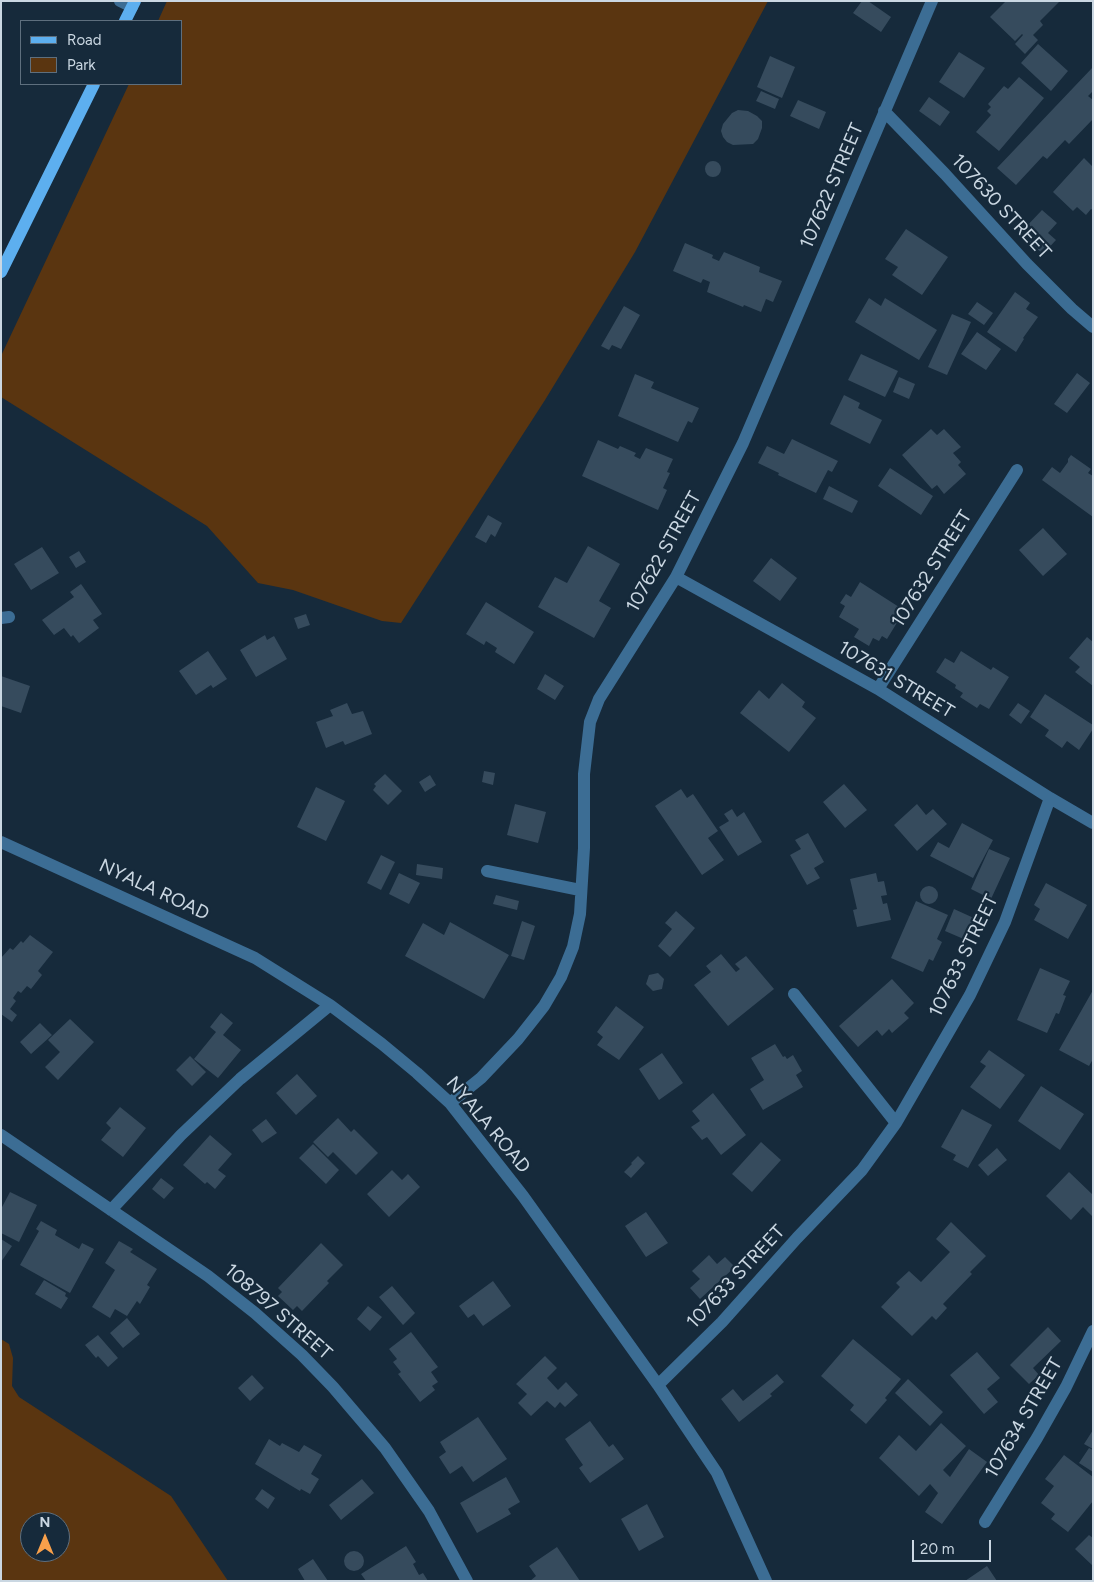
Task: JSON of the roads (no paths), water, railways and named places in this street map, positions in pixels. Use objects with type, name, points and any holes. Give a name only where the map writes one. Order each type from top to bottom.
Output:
[{"type":"main road","points":[[125,20],[129,3]]},
{"type":"main road","points":[[1,272],[94,85]]},
{"type":"street","name":"107622 STREET","points":[[450,1104],[481,1078],[518,1040],[544,1006],[561,977],[573,947],[580,914],[584,848],[584,774],[590,722],[599,699],[676,576],[743,442],[932,1]]},
{"type":"street","name":"107630 STREET","points":[[884,111],[1034,270],[1072,309],[1093,327]]},
{"type":"street","name":"107632 STREET","points":[[878,689],[1017,470]]},
{"type":"street","name":"107631 STREET","points":[[676,576],[878,689],[1050,798],[1093,823]]},
{"type":"street","name":"107633 STREET","points":[[658,1385],[722,1322],[796,1238],[862,1170],[896,1123],[970,995],[1005,922],[1050,798]]},
{"type":"street","name":"NYALA ROAD","points":[[1,842],[156,911],[255,958],[330,1005],[410,1067],[450,1104],[523,1196],[658,1385],[717,1473],[763,1579]]},
{"type":"street","points":[[487,871],[580,890]]},
{"type":"street","points":[[794,994],[896,1123]]},
{"type":"street","points":[[110,1210],[181,1135],[240,1079],[330,1005]]},
{"type":"street","name":"108797 STREET","points":[[1,1135],[208,1276],[255,1313],[302,1354],[385,1448],[429,1511],[467,1581]]},
{"type":"street","name":"107634 STREET","points":[[985,1522],[1066,1387],[1093,1331]]}]
